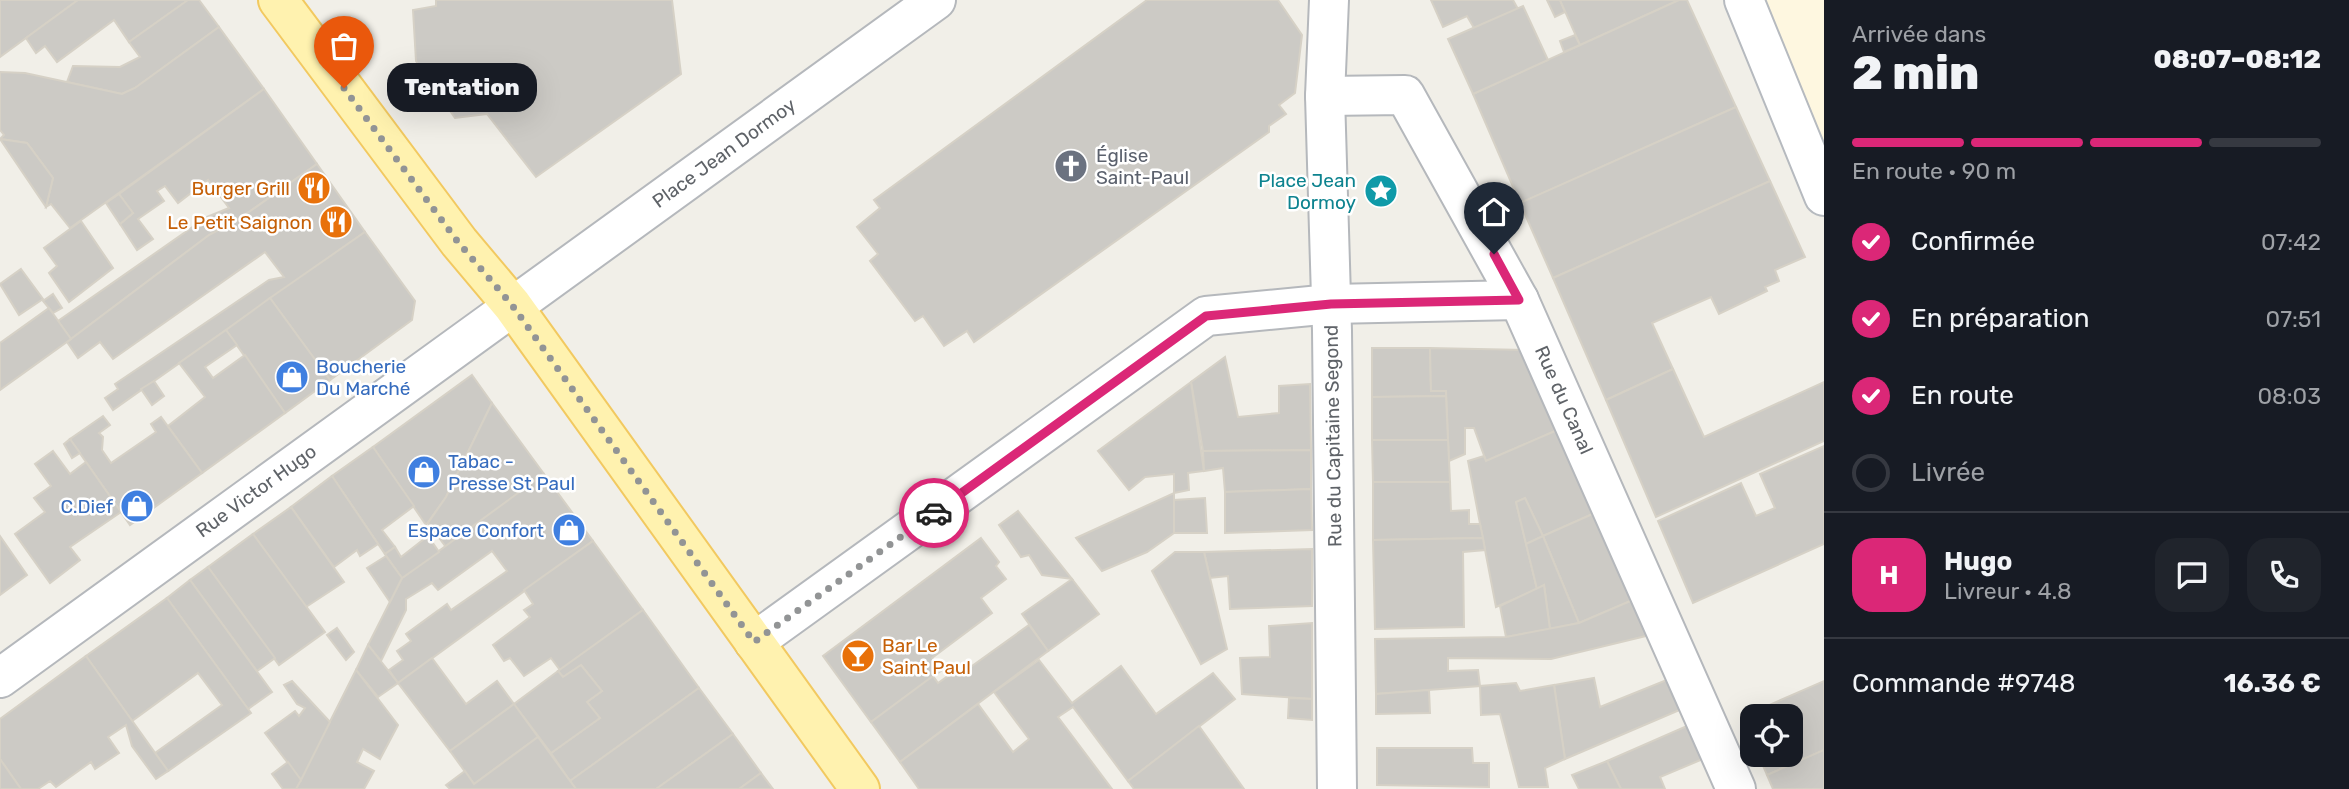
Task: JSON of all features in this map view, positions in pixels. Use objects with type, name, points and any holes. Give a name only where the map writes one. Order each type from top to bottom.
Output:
[{"type":"main road","points":[[278,0],[458,242],[512,305],[860,789]]},
{"type":"street","name":"Place Jean Dormoy","points":[[512,305],[936,0]]},
{"type":"street","name":"Rue du Capitaine Segond","points":[[1329,0],[1325,96],[1331,304],[1337,789]]},
{"type":"street","points":[[1744,0],[1824,196]]},
{"type":"street","name":"Rue du Canal","points":[[1325,96],[1405,95],[1519,300],[1736,789]]},
{"type":"street","points":[[754,642],[1206,316],[1331,304],[1519,300]]},
{"type":"street","name":"Rue Victor Hugo","points":[[0,678],[512,305]]},
{"type":"shaded area","points":[[1759,0],[1824,0],[1824,177]]},
{"type":"building","points":[[0,0],[78,0],[0,57]]},
{"type":"building","points":[[78,0],[188,0],[129,42],[114,20],[57,62],[45,46],[36,53],[26,38]]},
{"type":"building","points":[[188,0],[199,0],[219,27],[135,88],[122,94],[67,82],[73,66],[120,67],[140,57],[129,42]]},
{"type":"building","points":[[436,0],[672,0],[681,74],[536,177],[487,114],[455,118],[430,82],[430,72],[422,71],[416,61],[413,10],[436,6]]},
{"type":"building","name":"Église Saint-Paul","points":[[1147,0],[1278,0],[1302,35],[1295,93],[1279,105],[1286,114],[1269,126],[1269,132],[974,342],[967,331],[944,346],[923,316],[915,321],[870,261],[878,254],[857,227],[880,208],[874,200]]},
{"type":"building","points":[[1431,0],[1513,0],[1518,9],[1474,28],[1467,16],[1443,27]]},
{"type":"building","points":[[1547,0],[1560,0],[1565,12],[1555,17]]},
{"type":"building","points":[[1560,0],[1679,0],[1580,45]]},
{"type":"building","points":[[1679,0],[1687,0],[1736,107],[1520,203],[1473,94]]},
{"type":"building","points":[[1523,6],[1548,60],[1473,94],[1448,39]]},
{"type":"building","points":[[219,27],[264,89],[70,228],[51,204],[46,207],[53,178],[27,143],[0,139],[4,135],[0,130],[0,72],[25,73],[122,94],[135,88]]},
{"type":"building","points":[[1575,35],[1580,45],[1564,52],[1560,41]]},
{"type":"building","points":[[264,89],[317,164],[239,219],[209,235],[71,339],[58,321],[207,217],[229,208],[208,180],[178,203],[165,186],[157,191],[164,201],[138,219],[153,239],[137,250],[120,224],[133,213],[119,194]]},
{"type":"building","points":[[1736,107],[1770,181],[1553,278],[1520,203]]},
{"type":"building","points":[[0,139],[27,143],[53,178],[46,207]]},
{"type":"building","points":[[317,164],[365,232],[113,410],[105,398],[118,389],[115,384],[269,280],[284,277],[265,252],[113,359],[100,342],[78,358],[67,342],[209,235],[239,219]]},
{"type":"building","points":[[1770,181],[1805,257],[1775,270],[1779,281],[1765,287],[1767,291],[1719,314],[1711,297],[1652,323],[1673,369],[1606,400],[1553,278]]},
{"type":"building","points":[[119,194],[133,213],[120,224],[106,203]]},
{"type":"building","points":[[81,221],[113,268],[69,302],[49,273],[57,266],[44,248]]},
{"type":"building","points":[[365,232],[415,301],[412,320],[330,380],[270,298]]},
{"type":"building","points":[[21,269],[43,299],[19,315],[0,284]]},
{"type":"building","points":[[53,294],[62,308],[53,313],[43,301]]},
{"type":"building","points":[[270,298],[330,380],[285,413],[226,330]]},
{"type":"building","points":[[49,308],[71,339],[0,390],[0,343]]},
{"type":"building","points":[[226,330],[237,345],[205,367],[213,378],[245,355],[285,413],[202,473],[168,426],[205,397],[179,363]]},
{"type":"building","points":[[1372,348],[1430,348],[1431,391],[1446,391],[1446,396],[1372,397]]},
{"type":"building","points":[[1430,348],[1528,350],[1562,428],[1486,461],[1474,428],[1465,428],[1465,454],[1449,461],[1446,391],[1431,391]]},
{"type":"building","points":[[1225,357],[1238,417],[1279,413],[1279,386],[1310,384],[1311,450],[1203,451],[1191,382]]},
{"type":"building","points":[[1673,369],[1704,437],[1824,382],[1824,441],[1656,517],[1606,400]]},
{"type":"building","name":"Tabac - Presse St Paul","points":[[472,375],[492,403],[446,497],[426,525],[373,447]]},
{"type":"building","points":[[154,381],[164,396],[152,405],[141,389]]},
{"type":"building","points":[[1191,382],[1204,471],[1188,473],[1189,490],[1174,493],[1174,474],[1145,477],[1129,490],[1098,451]]},
{"type":"building","points":[[1446,396],[1448,440],[1372,440],[1372,397]]},
{"type":"building","points":[[492,403],[544,474],[446,547],[428,523],[446,497]]},
{"type":"building","points":[[103,416],[110,425],[99,433],[103,437],[102,450],[111,463],[156,432],[151,424],[161,417],[202,473],[130,525],[70,439]]},
{"type":"building","points":[[1562,428],[1597,512],[1543,536],[1525,498],[1516,502],[1537,589],[1496,607],[1468,461],[1484,456],[1486,461]]},
{"type":"building","points":[[70,439],[80,453],[72,458],[64,444]]},
{"type":"building","points":[[1372,440],[1448,440],[1450,482],[1373,482]]},
{"type":"building","points":[[1824,446],[1824,544],[1693,603],[1658,521],[1741,483],[1756,516],[1775,508],[1760,474]]},
{"type":"building","points":[[373,447],[414,506],[382,530],[395,547],[385,554],[332,476]]},
{"type":"building","points":[[1311,450],[1311,489],[1225,492],[1223,468],[1204,471],[1203,451]]},
{"type":"building","points":[[53,451],[70,474],[86,462],[121,512],[70,547],[80,560],[50,583],[15,534],[45,512],[34,498],[51,486],[35,464]]},
{"type":"building","points":[[544,474],[593,541],[398,683],[389,670],[403,660],[397,651],[411,641],[406,634],[447,604],[451,610],[507,571],[492,551],[438,590],[432,583],[406,599],[406,610],[381,661],[368,645],[402,578]]},
{"type":"building","points":[[332,476],[378,544],[360,556],[357,550],[334,567],[291,507]]},
{"type":"building","points":[[1373,482],[1450,482],[1451,511],[1469,510],[1469,524],[1480,524],[1483,538],[1373,540]]},
{"type":"building","points":[[1311,489],[1312,530],[1225,533],[1225,492]]},
{"type":"building","points":[[1174,493],[1174,533],[1147,552],[1102,571],[1076,538]]},
{"type":"building","points":[[1205,498],[1207,533],[1174,533],[1174,500]]},
{"type":"building","points":[[1525,498],[1543,536],[1526,544],[1516,502]]},
{"type":"building","points":[[291,507],[344,582],[306,607],[253,534]]},
{"type":"building","points":[[1018,511],[1072,579],[1042,575],[1029,555],[1021,557],[999,525]]},
{"type":"building","points":[[1597,512],[1635,599],[1579,623],[1543,536]]},
{"type":"building","points":[[253,534],[325,632],[279,665],[208,567]]},
{"type":"building","points":[[0,536],[27,575],[0,595]]},
{"type":"building","points":[[428,536],[439,552],[402,578],[385,554],[395,547],[401,557]]},
{"type":"building","points":[[1543,536],[1579,623],[1550,629],[1544,585],[1537,589],[1526,544]]},
{"type":"building","points":[[981,538],[999,562],[996,566],[1006,579],[981,598],[992,613],[932,658],[942,670],[871,722],[823,656]]},
{"type":"building","points":[[1483,538],[1485,550],[1463,552],[1464,627],[1375,629],[1373,540]]},
{"type":"building","points":[[593,541],[643,610],[560,670],[551,658],[524,676],[510,658],[504,661],[493,645],[530,617],[524,610],[533,604],[524,590]]},
{"type":"building","points":[[1312,549],[1312,606],[1230,609],[1228,576],[1210,578],[1204,552]]},
{"type":"building","points":[[1175,552],[1204,552],[1227,649],[1201,664],[1152,571]]},
{"type":"building","points":[[386,556],[402,578],[390,602],[367,568]]},
{"type":"building","points":[[208,567],[275,658],[257,671],[190,580]]},
{"type":"building","points":[[1072,579],[1099,614],[1048,651],[1022,614]]},
{"type":"building","points":[[190,580],[272,692],[248,709],[167,598]]},
{"type":"building","points":[[1544,585],[1550,629],[1506,637],[1500,606]]},
{"type":"building","points":[[167,598],[251,713],[168,771],[155,753],[222,705],[198,673],[132,721],[86,656]]},
{"type":"building","points":[[1635,599],[1650,635],[1551,659],[1448,658],[1448,671],[1478,670],[1480,686],[1376,694],[1375,639],[1506,637],[1579,623]]},
{"type":"building","points":[[643,610],[699,688],[570,781],[551,753],[600,718],[587,702],[602,691],[581,665],[563,677],[558,671]]},
{"type":"building","points":[[1312,623],[1312,699],[1242,694],[1240,658],[1270,657],[1269,626]]},
{"type":"building","points":[[1029,625],[1048,651],[900,762],[871,722],[933,676],[938,683],[955,671],[958,676]]},
{"type":"building","points":[[337,628],[354,652],[346,660],[327,635]]},
{"type":"building","points":[[368,645],[398,683],[378,697],[356,670]]},
{"type":"building","points":[[86,656],[168,771],[156,779],[132,746],[126,725],[108,737],[119,753],[95,769],[91,762],[56,787],[50,781],[38,789],[21,789],[0,759],[0,719]]},
{"type":"building","points":[[432,658],[466,704],[497,681],[514,704],[450,751],[398,683]]},
{"type":"building","points":[[1039,660],[1072,703],[1121,666],[1156,714],[1213,673],[1235,699],[1128,781],[1073,707],[1058,717],[1112,789],[919,789],[900,762],[978,704],[1013,752],[1029,739],[994,692]]},
{"type":"building","points":[[581,665],[602,691],[587,702],[600,718],[551,753],[514,704],[558,671],[563,677]]},
{"type":"building","points":[[356,670],[398,725],[380,759],[363,749],[357,762],[374,771],[364,789],[296,789]]},
{"type":"building","points":[[1594,678],[1600,707],[1669,679],[1682,709],[1565,759],[1554,685]]},
{"type":"building","points":[[292,681],[330,722],[301,780],[265,733],[295,711],[299,716],[305,708],[297,704],[284,685]]},
{"type":"building","points":[[1824,681],[1824,750],[1803,759],[1803,704],[1772,704]]},
{"type":"building","points":[[1516,683],[1520,691],[1554,685],[1565,759],[1545,768],[1548,787],[1519,787],[1500,714],[1481,715],[1480,686]]},
{"type":"building","points":[[699,688],[733,734],[656,789],[576,789],[570,781]]},
{"type":"building","points":[[1429,690],[1430,713],[1376,714],[1376,694]]},
{"type":"building","points":[[1289,698],[1312,699],[1312,720],[1288,718]]},
{"type":"building","points":[[514,704],[538,737],[474,784],[450,751]]},
{"type":"building","points":[[1689,725],[1703,759],[1660,777],[1665,789],[1621,789],[1607,761]]},
{"type":"building","points":[[1199,726],[1244,789],[1134,789],[1128,781]]},
{"type":"building","points":[[733,734],[761,773],[739,789],[656,789]]},
{"type":"building","points":[[538,737],[576,789],[450,789],[446,785],[465,771],[474,784]]},
{"type":"building","points":[[1377,748],[1472,748],[1473,763],[1489,763],[1489,787],[1377,785]]},
{"type":"building","points":[[1824,750],[1824,789],[1773,789],[1767,775],[1785,767],[1803,767],[1803,759]]},
{"type":"building","points":[[0,759],[21,789],[0,789]]},
{"type":"building","points":[[1607,761],[1621,789],[1579,789],[1572,775]]},
{"type":"building","points":[[288,762],[301,780],[296,789],[283,789],[272,774]]},
{"type":"building","points":[[1764,767],[1785,767],[1767,775]]},
{"type":"building","points":[[761,773],[773,789],[739,789]]},
{"type":"way so far","points":[[344,88],[458,242],[512,305],[754,642],[934,513]]},
{"type":"place","name":"Tentation","points":[[344,88]]},
{"type":"place","name":"Église Saint-Paul","points":[[1071,166]]},
{"type":"place","name":"Burger Grill","points":[[314,188]]},
{"type":"place","name":"Place Jean Dormoy","points":[[1381,191]]},
{"type":"place","name":"Le Petit Saignon","points":[[336,222]]},
{"type":"place","name":"Boucherie Du Marché","points":[[292,377]]},
{"type":"place","name":"Tabac - Presse St Paul","points":[[424,472]]},
{"type":"place","name":"C.Dief","points":[[137,506]]},
{"type":"place","name":"Espace Confort","points":[[569,530]]},
{"type":"place","name":"Bar Le Saint Paul","points":[[858,656]]},
{"type":"route","points":[[934,513],[1206,316],[1331,304],[1519,300],[1494,254]]}]
